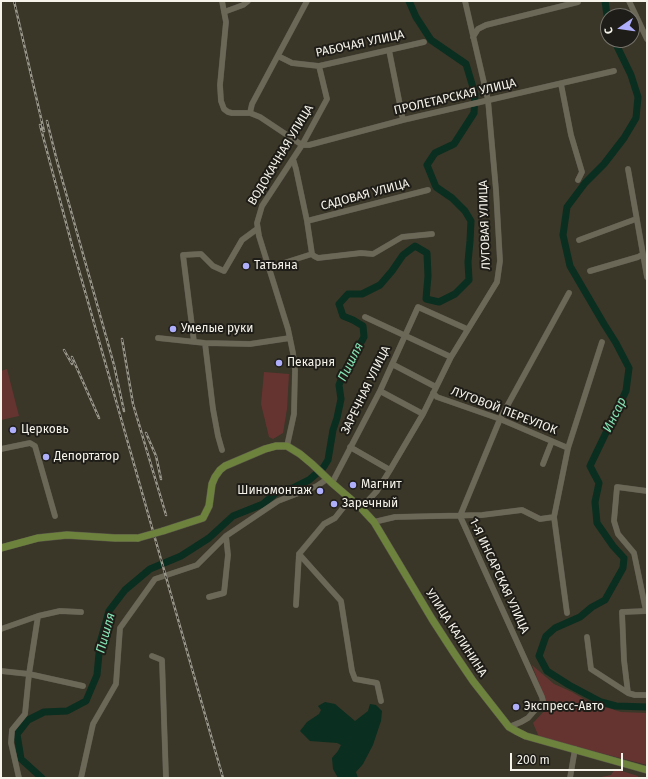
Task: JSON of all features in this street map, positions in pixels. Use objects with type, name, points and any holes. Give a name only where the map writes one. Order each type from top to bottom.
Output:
[{"type":"main road","points":[[1,548],[38,538],[67,535],[138,538],[203,518],[209,506],[212,484],[220,470],[225,466],[265,449],[276,446],[287,446]]},
{"type":"main road","name":"УЛИЦА КАЛИНИНА","points":[[287,446],[312,464],[374,522],[454,653],[473,681],[509,727],[526,736],[647,770]]},
{"type":"street","points":[[222,1],[226,22],[220,85],[221,101],[224,109],[228,112],[250,113],[260,117],[302,145]]},
{"type":"street","points":[[224,12],[243,5],[248,1]]},
{"type":"street","points":[[250,113],[252,104],[307,1]]},
{"type":"street","name":"ЛУГОВАЯ УЛИЦА","points":[[360,508],[377,491],[390,470],[423,414],[451,356],[497,282],[500,262],[496,190],[488,100],[465,1]]},
{"type":"street","points":[[629,1],[647,38]]},
{"type":"street","points":[[473,38],[478,29],[486,25],[578,2]]},
{"type":"street","name":"РАБОЧАЯ УЛИЦА","points":[[278,56],[292,63],[319,66],[424,42]]},
{"type":"street","points":[[388,50],[403,120]]},
{"type":"street","name":"ВОДОКАЧНАЯ УЛИЦА","points":[[257,229],[258,216],[262,206],[302,145],[327,99],[319,66]]},
{"type":"street","name":"ПРОЛЕТАРСКАЯ УЛИЦА","points":[[302,145],[309,145],[403,120],[614,71]]},
{"type":"street","points":[[561,84],[571,135],[582,172],[578,180]]},
{"type":"street","points":[[293,159],[307,222],[312,254],[314,256],[318,258],[361,253],[372,254],[402,237],[432,234]]},
{"type":"street","points":[[628,169],[636,219],[644,244],[643,254],[647,276]]},
{"type":"street","name":"САДОВАЯ УЛИЦА","points":[[307,222],[428,190]]},
{"type":"street","points":[[579,240],[636,219]]},
{"type":"street","points":[[194,342],[183,255],[201,254],[213,266],[224,271],[242,240],[257,229],[290,338],[295,370],[294,414],[287,446]]},
{"type":"street","points":[[268,268],[312,254]]},
{"type":"street","points":[[590,271],[638,257],[643,254]]},
{"type":"street","name":"1-Я ИНСАРСКАЯ УЛИЦА","points":[[509,727],[528,718],[543,701],[542,696],[460,516],[500,419],[569,293]]},
{"type":"street","name":"ЗАРЕЧНАЯ УЛИЦА","points":[[327,479],[350,447],[380,391],[418,307],[467,329]]},
{"type":"street","points":[[365,316],[451,356]]},
{"type":"street","points":[[158,338],[205,343],[250,344],[290,338]]},
{"type":"street","points":[[567,612],[554,517],[568,448],[602,342]]},
{"type":"street","points":[[205,343],[214,416],[222,450]]},
{"type":"street","points":[[392,364],[436,387]]},
{"type":"street","points":[[380,391],[423,414]]},
{"type":"street","name":"ЛУГОВОЙ ПЕРЕУЛОК","points":[[433,393],[437,397],[500,419],[568,448]]},
{"type":"street","points":[[543,464],[552,441]]},
{"type":"street","points":[[1,449],[30,443],[35,446],[55,516]]},
{"type":"street","points":[[350,447],[390,470]]},
{"type":"street","points":[[81,778],[93,724],[116,684],[120,628],[155,579],[197,565],[226,536],[278,501],[317,486],[327,479]]},
{"type":"street","points":[[628,693],[624,660],[622,612],[646,611],[634,553],[618,534],[614,520],[617,487],[647,491]]},
{"type":"street","points":[[296,605],[299,554],[324,524],[335,518],[350,499]]},
{"type":"street","points":[[374,522],[395,517],[482,516],[522,510],[540,519],[554,517]]},
{"type":"street","points":[[209,596],[224,593],[228,554],[226,536]]},
{"type":"street","points":[[299,554],[341,601],[354,679],[377,683],[381,701]]},
{"type":"street","points":[[1,629],[38,616],[60,611],[81,612]]},
{"type":"street","points":[[19,778],[11,743],[12,730],[24,714],[38,616]]},
{"type":"street","points":[[587,636],[592,669],[628,693],[635,695],[647,695]]},
{"type":"street","points":[[152,656],[162,660],[166,778]]},
{"type":"street","points":[[1,671],[29,674],[83,686]]},
{"type":"street","points":[[570,778],[576,749]]},
{"type":"shaded area","points":[[7,369],[19,416],[1,420],[1,371]]},
{"type":"shaded area","points":[[264,372],[289,374],[287,409],[283,433],[273,439],[269,437],[261,404]]},
{"type":"shaded area","points":[[532,665],[554,684],[589,702],[621,712],[647,713],[647,765],[539,737],[533,723],[548,707]]},
{"type":"shaded area","points":[[325,702],[335,704],[355,721],[368,711],[370,704],[376,705],[382,711],[381,721],[373,745],[363,764],[356,772],[358,778],[338,778],[333,769],[332,758],[341,745],[337,743],[310,741],[300,731],[307,722],[319,714],[321,710],[318,706]]},
{"type":"shaded area","points":[[615,769],[638,776],[639,778],[596,778],[611,775]]},
{"type":"waterway","name":"Пишля","points":[[42,778],[21,759],[17,734],[28,720],[44,712],[67,711],[86,701],[97,675],[100,643],[109,611],[125,590],[150,569],[181,556],[209,538],[233,516],[263,504],[277,492],[293,488],[309,480],[323,468],[328,460],[333,430],[341,399],[339,385],[344,372],[364,337],[363,326],[343,316],[339,304],[348,294],[362,294],[380,285],[403,255],[415,246],[427,253],[428,276],[426,299],[439,302],[455,294],[469,280],[468,262],[471,221],[465,211],[452,198],[436,187],[427,165],[435,153],[454,144],[474,113],[475,94],[466,64],[431,40],[416,17],[409,1]]},
{"type":"waterway","name":"Инсар","points":[[605,1],[606,8]]},
{"type":"waterway","name":"Инсар","points":[[618,48],[631,75],[638,97],[636,118],[624,138],[604,164],[585,183],[567,207],[563,235],[570,266],[616,343],[629,368],[626,391],[590,466],[599,483],[595,502],[597,523],[613,546],[624,558],[623,568],[605,600],[592,607],[580,617],[555,628],[546,636],[539,656],[547,671],[601,702],[616,706],[647,707]]},
{"type":"railway","points":[[14,1],[44,131]]},
{"type":"railway","points":[[47,121],[114,365],[124,411]]},
{"type":"railway","points":[[40,125],[73,249],[223,778]]},
{"type":"railway","points":[[122,339],[133,404],[166,515]]},
{"type":"railway","points":[[64,350],[72,364]]},
{"type":"railway","points":[[72,357],[99,418]]},
{"type":"railway","points":[[146,433],[156,456],[161,479]]},
{"type":"place","name":"Татьяна","points":[[246,266]]},
{"type":"place","name":"Умелые руки","points":[[173,329]]},
{"type":"place","name":"Пекарня","points":[[279,363]]},
{"type":"place","name":"Церковь","points":[[13,430]]},
{"type":"place","name":"Депортатор","points":[[46,457]]},
{"type":"place","name":"Магнит","points":[[353,485]]},
{"type":"place","name":"Шиномонтаж","points":[[320,491]]},
{"type":"place","name":"Заречный","points":[[334,504]]},
{"type":"place","name":"Экспресс-Авто","points":[[516,707]]}]
